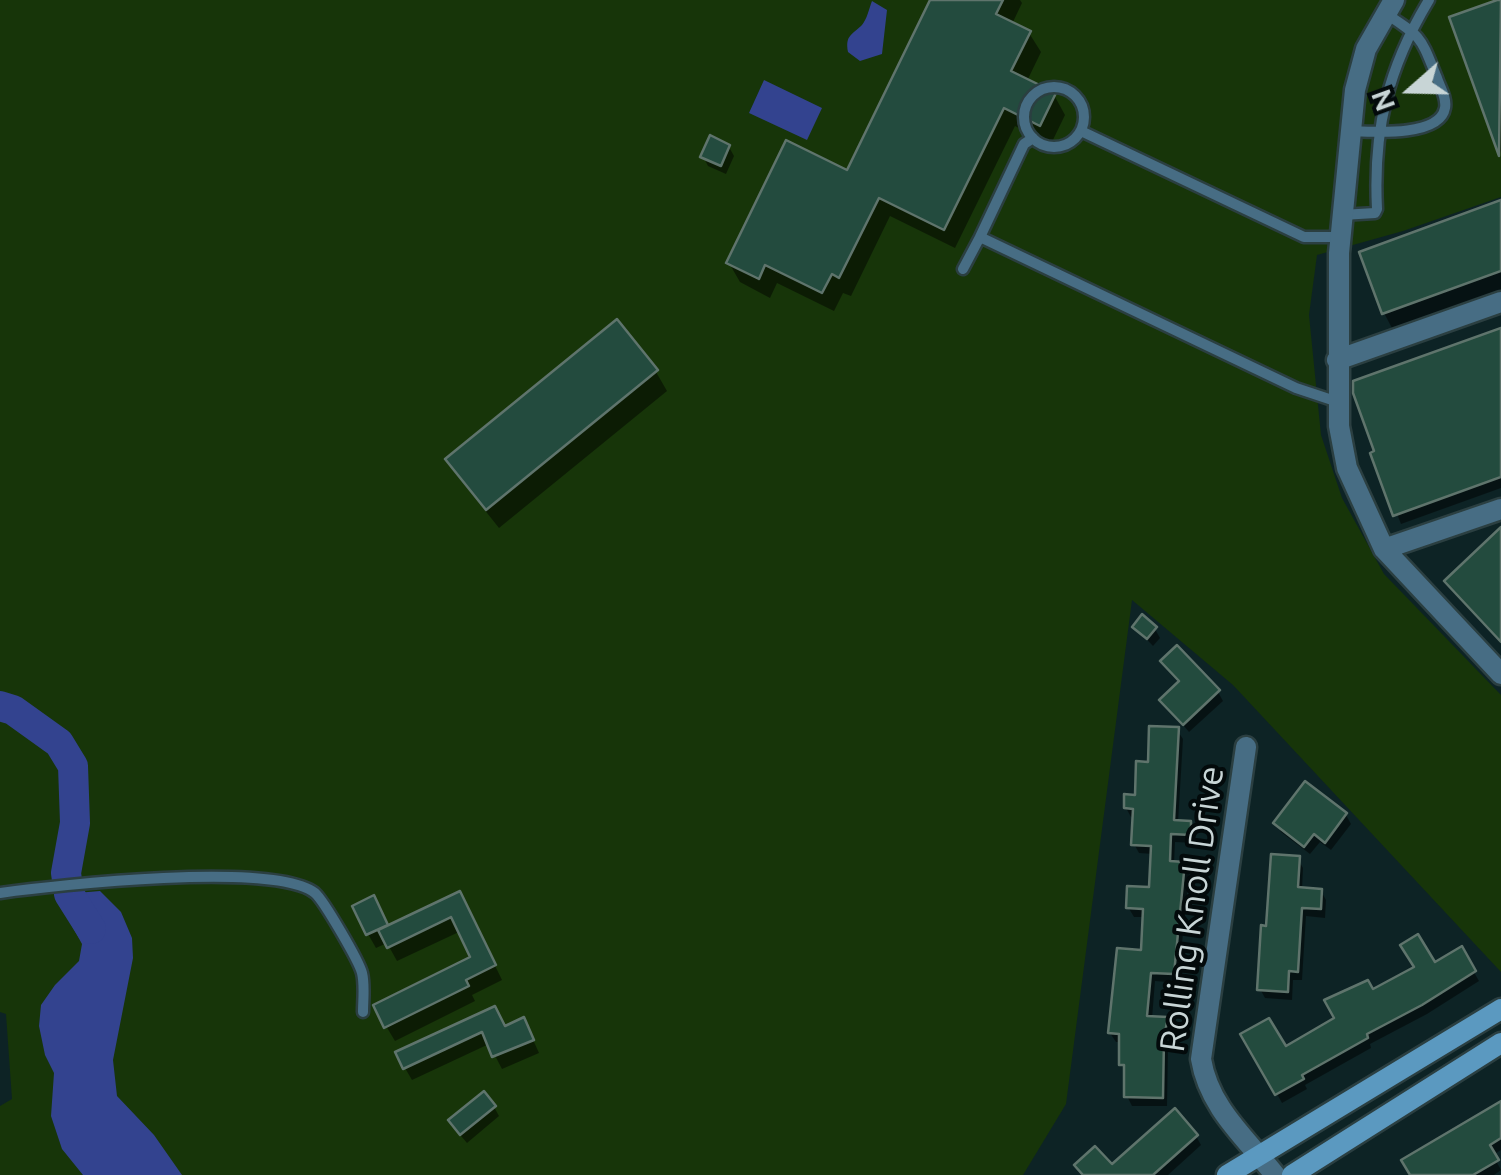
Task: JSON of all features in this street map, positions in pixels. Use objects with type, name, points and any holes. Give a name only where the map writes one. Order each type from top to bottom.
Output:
[{"type":"main road","points":[[1227,1175],[1501,1009]]},
{"type":"main road","points":[[1292,1175],[1501,1043]]},
{"type":"street","points":[[1389,7],[1366,48],[1350,131],[1341,226],[1339,426],[1347,468],[1384,549],[1501,674]]},
{"type":"street","points":[[1338,360],[1501,302]]},
{"type":"street","points":[[1384,549],[1501,510]]},
{"type":"street","name":"Rolling Knoll Drive","points":[[1246,748],[1201,1059],[1204,1081],[1219,1109],[1276,1175]]},
{"type":"lane","points":[[1081,132],[1304,236],[1375,214],[1385,98],[1399,54],[1429,0]]},
{"type":"lane","points":[[1350,131],[1406,132],[1440,119],[1445,112],[1445,100],[1420,36],[1389,7]]},
{"type":"lane","points":[[1054,86],[1074,93],[1081,101],[1085,122],[1081,132],[1059,147],[1049,147],[1033,138],[1024,122],[1028,101],[1034,93],[1054,86]]},
{"type":"lane","points":[[962,269],[1024,144],[1033,138]]},
{"type":"lane","points":[[980,237],[1296,388],[1338,402]]},
{"type":"lane","points":[[0,893],[220,876],[287,882],[315,894],[362,974],[364,1012]]},
{"type":"green space","points":[[0,0],[1501,0],[1501,197],[1317,255],[1309,315],[1321,435],[1342,498],[1384,574],[1501,695],[1501,972],[1233,685],[1132,600],[1066,1104],[1023,1175],[0,1175],[0,1106],[12,1099],[6,1014],[0,1012]]},
{"type":"water","points":[[872,1],[887,10],[882,54],[860,61],[848,52],[848,42],[864,23]]},
{"type":"water","points":[[764,80],[822,108],[807,140],[749,113]]},
{"type":"water","points":[[100,891],[121,912],[132,938],[133,958],[113,1060],[117,1096],[154,1135],[182,1175],[83,1175],[62,1149],[51,1116],[54,1073],[45,1055],[39,1026],[41,1005],[79,961],[82,944],[61,906],[64,894]]},
{"type":"building","points":[[930,0],[1003,0],[996,14],[1031,31],[1011,71],[1056,93],[1040,126],[1004,108],[944,230],[879,198],[839,278],[832,274],[822,293],[765,265],[759,279],[726,263],[786,140],[847,170]]},
{"type":"building","points":[[1501,0],[1499,156],[1449,17]]},
{"type":"building","points":[[710,135],[730,145],[721,166],[700,157]]},
{"type":"building","points":[[1501,200],[1501,271],[1382,314],[1359,252]]},
{"type":"building","points":[[617,319],[658,370],[486,510],[445,459]]},
{"type":"building","points":[[1501,328],[1501,477],[1393,516],[1370,453],[1374,451],[1353,393],[1353,381]]},
{"type":"building","points":[[1501,527],[1501,642],[1444,581]]},
{"type":"building","points":[[1142,614],[1157,627],[1147,639],[1132,627]]},
{"type":"building","points":[[1177,645],[1220,690],[1183,725],[1159,700],[1179,681],[1160,661]]},
{"type":"building","points":[[1149,726],[1179,727],[1174,820],[1191,821],[1191,835],[1171,834],[1170,861],[1185,862],[1174,974],[1151,973],[1147,1016],[1168,1017],[1163,1098],[1124,1097],[1119,1034],[1108,1033],[1117,948],[1141,950],[1143,909],[1126,908],[1127,886],[1149,887],[1151,846],[1131,845],[1133,809],[1124,808],[1124,794],[1135,795],[1136,761],[1148,762]]},
{"type":"building","points":[[1305,781],[1347,813],[1325,843],[1314,834],[1304,847],[1273,823]]},
{"type":"building","points":[[1271,854],[1300,856],[1298,887],[1322,889],[1321,909],[1302,908],[1298,972],[1289,971],[1288,992],[1257,990]]},
{"type":"building","points":[[460,891],[496,965],[466,980],[469,986],[384,1028],[373,1005],[470,957],[451,917],[387,948],[378,930]]},
{"type":"building","points":[[374,895],[388,925],[366,935],[352,906]]},
{"type":"building","points":[[1418,934],[1435,962],[1462,946],[1476,971],[1367,1034],[1368,1038],[1275,1095],[1240,1034],[1269,1018],[1286,1046],[1334,1018],[1324,1000],[1368,980],[1373,989],[1414,967],[1400,945]]},
{"type":"building","points":[[495,1006],[505,1026],[524,1017],[534,1040],[492,1057],[482,1032],[403,1069],[395,1052]]},
{"type":"building","points":[[484,1091],[496,1106],[460,1135],[448,1120]]},
{"type":"building","points":[[1501,1101],[1501,1138],[1490,1145],[1499,1160],[1473,1175],[1410,1175],[1401,1160]]},
{"type":"building","points":[[1175,1108],[1198,1135],[1153,1175],[1083,1175],[1074,1165],[1095,1146],[1112,1164]]},
{"type":"waterway","points":[[0,706],[13,710],[59,743],[73,766],[75,823],[66,873],[69,894],[91,929]]}]
